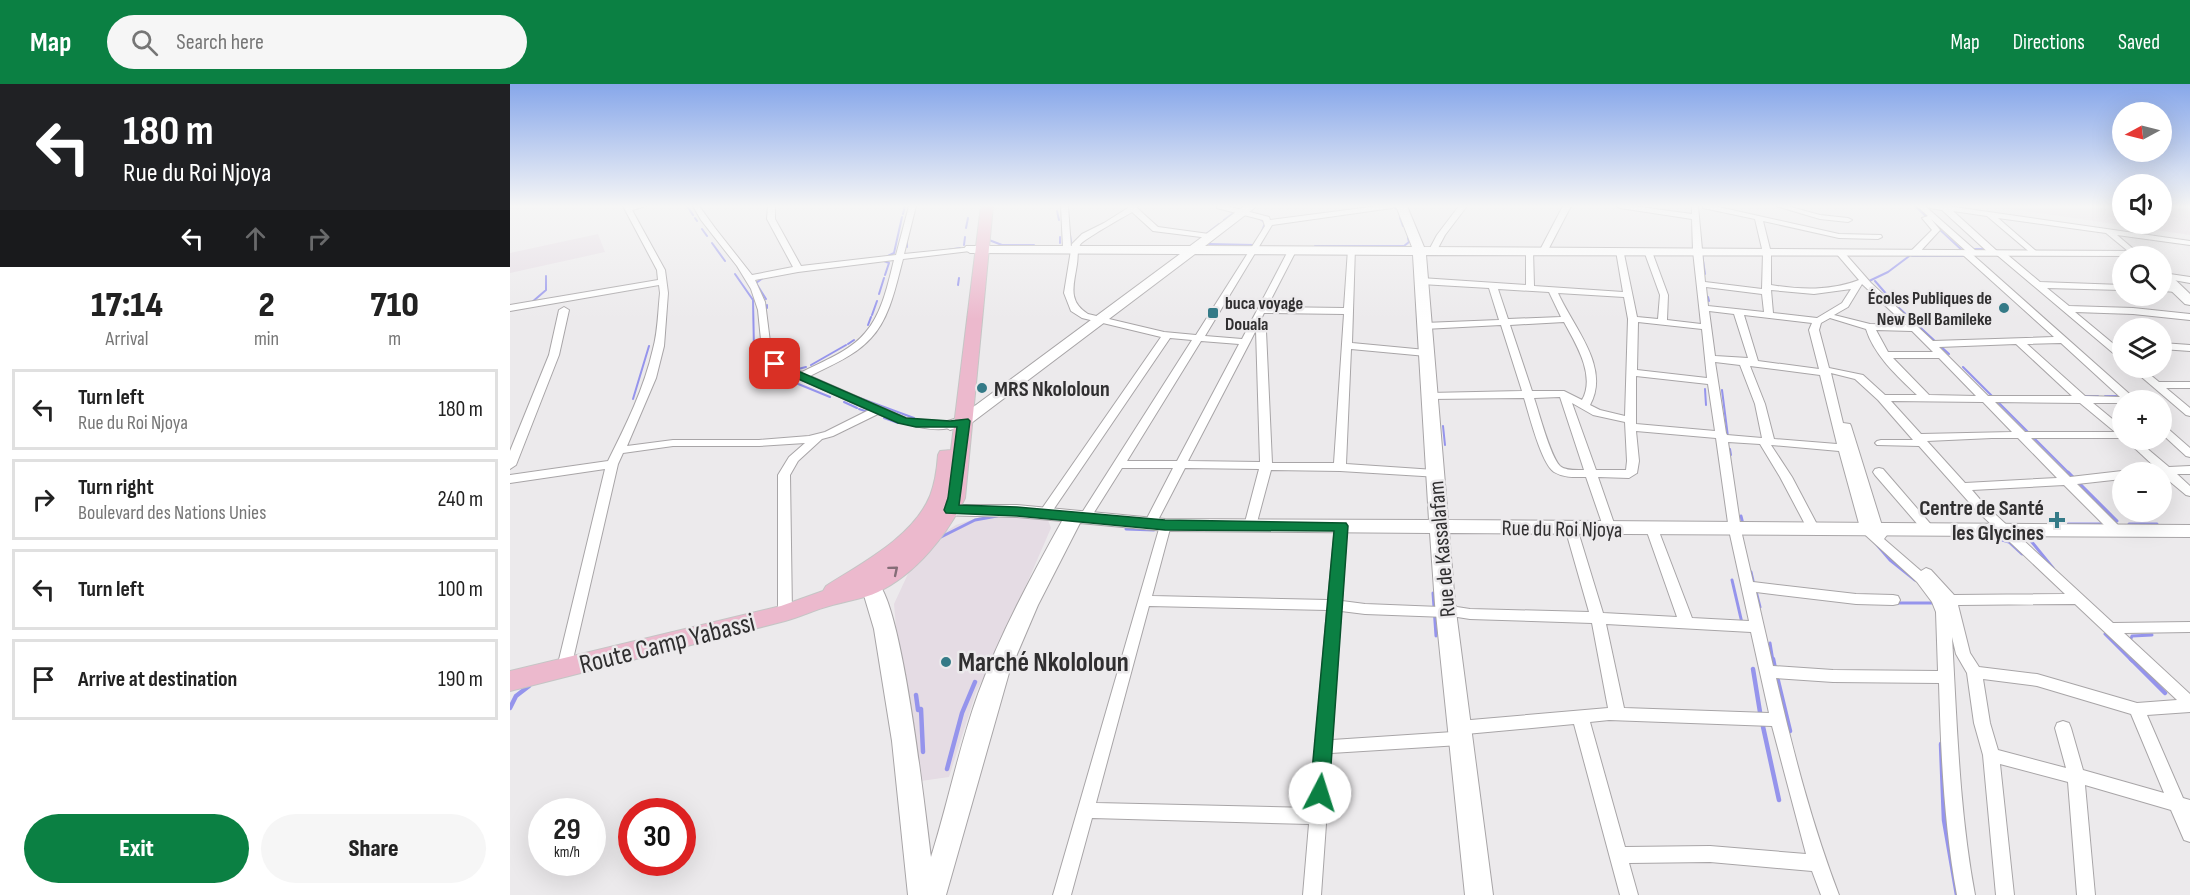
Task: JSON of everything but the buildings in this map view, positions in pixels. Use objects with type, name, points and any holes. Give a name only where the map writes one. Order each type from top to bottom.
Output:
[{"type":"main road","points":[[862,583],[898,567],[914,552],[942,509],[955,498],[957,423],[977,244]]},
{"type":"main road","points":[[977,248],[978,244]]},
{"type":"main road","name":"Route Camp Yabassi","points":[[512,685],[564,668],[785,613],[862,583]]},
{"type":"street","points":[[564,668],[612,464],[631,427],[656,361],[663,306],[662,282],[658,262],[647,244]]},
{"type":"street","points":[[722,244],[750,278],[761,302],[766,350],[775,364],[877,410],[916,424],[957,423],[1100,320],[1200,244]]},
{"type":"street","points":[[784,244],[798,269]]},
{"type":"street","points":[[801,376],[852,348],[873,330],[903,244]]},
{"type":"street","points":[[1069,244],[1069,298],[1076,311],[1100,320],[1167,336],[1245,342]]},
{"type":"street","points":[[1070,248],[1075,244]]},
{"type":"street","points":[[932,895],[990,696],[1021,616],[1078,518],[1117,464],[1257,244]]},
{"type":"street","name":"Rue de Kassalafam","points":[[1423,244],[1426,250],[1421,281],[1445,608],[1479,895]]},
{"type":"street","points":[[1426,250],[1432,244]]},
{"type":"street","points":[[1544,250],[1547,244]]},
{"type":"street","points":[[1697,244],[1713,382],[1735,530],[1778,720],[1818,863],[1830,895]]},
{"type":"street","points":[[1765,244],[1767,252],[1765,289],[1769,314]]},
{"type":"street","points":[[1914,253],[1922,244]]},
{"type":"street","points":[[1960,244],[2119,390]]},
{"type":"street","points":[[1986,244],[2112,347]]},
{"type":"street","points":[[2022,244],[2033,253]]},
{"type":"street","points":[[750,278],[798,269],[977,248],[2112,255]]},
{"type":"street","points":[[1062,895],[1144,601],[1157,524],[1180,465],[1293,249]]},
{"type":"street","points":[[1341,467],[1352,249]]},
{"type":"street","points":[[1529,250],[1530,287]]},
{"type":"street","points":[[1492,285],[1536,423],[1552,464],[1561,471],[1629,474],[1633,470],[1630,423],[1633,318],[1620,251]]},
{"type":"street","points":[[1648,251],[1665,302],[1662,322]]},
{"type":"street","points":[[1839,252],[1863,282],[1915,328],[2117,531]]},
{"type":"street","points":[[2172,280],[2190,280]]},
{"type":"street","points":[[1421,281],[1628,295]]},
{"type":"street","points":[[510,309],[662,282]]},
{"type":"street","points":[[1701,284],[1822,292],[1863,282]]},
{"type":"street","points":[[1863,282],[1822,331],[1844,448],[1872,531],[1922,579],[1938,600],[1943,612],[1953,816],[1966,895]]},
{"type":"street","points":[[1863,282],[1845,305],[1815,323],[1814,330],[1829,371],[1872,531],[1941,587],[1950,600],[1963,654],[1974,672],[1982,723],[1991,755],[2005,895]]},
{"type":"street","points":[[2038,285],[2112,287]]},
{"type":"street","points":[[2172,286],[2190,302]]},
{"type":"street","points":[[1552,289],[1567,319],[1580,338],[1588,361],[1591,395],[1584,406]]},
{"type":"street","points":[[510,309],[548,304]]},
{"type":"street","points":[[1704,308],[1819,321]]},
{"type":"street","points":[[2066,309],[2133,311],[2190,317]]},
{"type":"street","points":[[510,465],[554,355],[564,310]]},
{"type":"street","points":[[1262,310],[1350,311]]},
{"type":"street","points":[[1738,311],[1750,362]]},
{"type":"street","points":[[1633,318],[1707,327]]},
{"type":"street","points":[[1834,318],[1870,327],[1915,328]]},
{"type":"street","points":[[1424,326],[1567,319]]},
{"type":"street","points":[[1250,526],[1266,466],[1261,332],[1256,321]]},
{"type":"street","points":[[1870,327],[1872,335],[1887,355],[1926,398]]},
{"type":"street","points":[[1045,513],[1167,336]]},
{"type":"street","points":[[1931,344],[2062,340]]},
{"type":"street","points":[[2018,341],[2112,424]]},
{"type":"street","points":[[1348,346],[1426,353]]},
{"type":"street","points":[[2172,347],[2190,348]]},
{"type":"street","points":[[1887,355],[1941,354]]},
{"type":"street","points":[[1711,358],[1829,371],[1859,377],[1882,399],[1961,487],[2190,705]]},
{"type":"street","points":[[1750,362],[1745,365],[1760,404],[1766,442],[1814,530]]},
{"type":"street","points":[[1631,372],[1713,382]]},
{"type":"street","points":[[2148,378],[2190,413]]},
{"type":"street","points":[[2157,385],[2190,385]]},
{"type":"street","points":[[1430,396],[1563,394],[1597,413],[1630,423],[1722,437],[1844,448]]},
{"type":"street","points":[[1563,394],[1610,529]]},
{"type":"street","points":[[1882,399],[2112,400]]},
{"type":"street","points":[[785,613],[784,475],[793,459],[817,437],[877,410]]},
{"type":"street","points":[[1881,442],[2112,433]]},
{"type":"street","points":[[619,450],[673,443],[759,443],[817,437]]},
{"type":"street","points":[[2172,439],[2190,454]]},
{"type":"street","points":[[2142,450],[2156,462]]},
{"type":"street","points":[[510,479],[612,464]]},
{"type":"street","points":[[1117,464],[1341,467],[1435,474]]},
{"type":"street","points":[[2172,471],[2190,470]]},
{"type":"street","points":[[1879,472],[1930,531]]},
{"type":"street","points":[[1961,487],[2068,482],[2112,476]]},
{"type":"street","points":[[2172,476],[2190,492]]},
{"type":"street","name":"Rue du Roi Njoya","points":[[942,509],[1045,513],[1157,524],[1250,526],[2190,531]]},
{"type":"street","points":[[1312,895],[1341,526]]},
{"type":"street","points":[[1571,528],[1598,618],[1617,714]]},
{"type":"street","points":[[1652,529],[1686,622]]},
{"type":"street","points":[[862,583],[880,607],[885,629],[904,741],[922,895]]},
{"type":"street","points":[[1748,586],[1893,600]]},
{"type":"street","points":[[1950,600],[2077,598]]},
{"type":"street","points":[[1144,601],[1335,605],[1365,609],[1445,608],[1470,614],[1757,627]]},
{"type":"street","points":[[2108,628],[2190,627]]},
{"type":"street","points":[[1766,671],[1833,676],[1946,677]]},
{"type":"street","points":[[1974,672],[2037,680],[2137,709],[2190,705]]},
{"type":"street","points":[[2137,709],[2185,807],[2190,834]]},
{"type":"street","points":[[1323,747],[1460,733],[1580,716],[1617,714],[1778,720]]},
{"type":"street","points":[[1580,716],[1620,855],[1629,895]]},
{"type":"street","points":[[2063,728],[2076,775],[2086,895]]},
{"type":"street","points":[[1991,755],[2066,775],[2076,775],[2185,807]]},
{"type":"street","points":[[1086,810],[1318,816]]},
{"type":"street","points":[[1620,855],[1710,854],[1818,863]]},
{"type":"shaded area","points":[[552,244],[602,244],[605,252],[510,273],[510,253]]},
{"type":"shaded area","name":"Marché Nkololoun","points":[[983,516],[1041,517],[1048,520],[1051,528],[1001,643],[976,692],[949,777],[921,781],[894,604],[913,563],[929,542],[956,525]]},
{"type":"waterway","points":[[713,244],[725,261]]},
{"type":"waterway","points":[[888,256],[894,253],[896,244]]},
{"type":"waterway","points":[[999,244],[1034,245]]},
{"type":"waterway","points":[[1209,244],[1254,245]]},
{"type":"waterway","points":[[1315,246],[1404,246],[1407,244]]},
{"type":"waterway","points":[[1955,244],[1964,252]]},
{"type":"waterway","points":[[948,250],[960,248]]},
{"type":"waterway","points":[[1971,249],[1988,249]]},
{"type":"waterway","points":[[1705,254],[1702,254],[1705,274]]},
{"type":"waterway","points":[[1867,282],[1888,272],[1912,254]]},
{"type":"waterway","points":[[1912,256],[1968,256]]},
{"type":"waterway","points":[[884,261],[889,263],[885,275]]},
{"type":"waterway","points":[[735,274],[753,300],[754,350],[764,366]]},
{"type":"waterway","points":[[531,303],[546,290],[546,276]]},
{"type":"waterway","points":[[763,278],[756,283],[766,299]]},
{"type":"waterway","points":[[879,294],[884,278]]},
{"type":"waterway","points":[[958,285],[959,278]]},
{"type":"waterway","points":[[1875,281],[1895,304]]},
{"type":"waterway","points":[[1708,297],[1709,301]]},
{"type":"waterway","points":[[872,315],[877,301]]},
{"type":"waterway","points":[[1899,308],[1949,354]]},
{"type":"waterway","points":[[868,325],[871,317]]},
{"type":"waterway","points":[[848,344],[854,340]]},
{"type":"waterway","points":[[811,365],[846,345]]},
{"type":"waterway","points":[[633,399],[649,346]]},
{"type":"waterway","points":[[794,370],[806,367]]},
{"type":"waterway","points":[[1963,367],[2112,516]]},
{"type":"waterway","points":[[774,373],[779,376]]},
{"type":"waterway","points":[[784,378],[830,397]]},
{"type":"waterway","points":[[1705,389],[1706,405]]},
{"type":"waterway","points":[[1722,390],[1728,437]]},
{"type":"waterway","points":[[2085,396],[2098,396]]},
{"type":"waterway","points":[[2105,396],[2112,396]]},
{"type":"waterway","points":[[857,397],[914,418]]},
{"type":"waterway","points":[[844,402],[857,408]]},
{"type":"waterway","points":[[859,409],[868,412]]},
{"type":"waterway","points":[[884,418],[898,423]]},
{"type":"waterway","points":[[1443,426],[1445,445]]},
{"type":"waterway","points":[[1730,449],[1731,455]]},
{"type":"waterway","points":[[939,538],[975,520],[997,516]]},
{"type":"waterway","points":[[1741,516],[1743,524]]},
{"type":"waterway","points":[[2068,524],[2100,524]]},
{"type":"waterway","points":[[2129,524],[2157,524]]},
{"type":"waterway","points":[[1126,529],[1154,530]]},
{"type":"waterway","points":[[2027,536],[2053,568]]},
{"type":"waterway","points":[[1992,537],[2009,542],[2022,554]]},
{"type":"waterway","points":[[1872,539],[1890,560],[1915,580]]},
{"type":"waterway","points":[[1751,572],[1754,585]]},
{"type":"waterway","points":[[1732,580],[1742,623]]},
{"type":"waterway","points":[[1756,591],[1760,607]]},
{"type":"waterway","points":[[1433,593],[1436,636]]},
{"type":"waterway","points":[[1895,603],[1936,603]]},
{"type":"waterway","points":[[2105,634],[2132,661]]},
{"type":"waterway","points":[[2130,641],[2132,636],[2152,635]]},
{"type":"waterway","points":[[1770,643],[1773,661]]},
{"type":"waterway","points":[[1773,659],[1775,669]]},
{"type":"waterway","points":[[2131,659],[2165,693]]},
{"type":"waterway","points":[[1753,669],[1760,712]]},
{"type":"waterway","points":[[1777,677],[1790,731]]},
{"type":"waterway","points":[[947,769],[962,713],[975,682]]},
{"type":"waterway","points":[[510,708],[516,696],[529,686]]},
{"type":"waterway","points":[[916,695],[918,710],[921,709],[923,752]]},
{"type":"waterway","points":[[1762,722],[1779,800]]},
{"type":"waterway","points":[[1941,744],[1944,820],[1957,895]]},
{"type":"place","name":"Écoles Publiques de New Bell Bamileke","points":[[2004,308]]},
{"type":"place","name":"buca voyage Douala","points":[[1213,313]]},
{"type":"place","name":"MRS Nkololoun","points":[[982,388]]},
{"type":"place","name":"Centre de Santé les Glycines","points":[[2057,520]]},
{"type":"place","name":"Marché Nkololoun","points":[[946,662]]},
{"type":"route","points":[[775,364],[860,404],[902,420],[916,424],[950,425],[964,421],[955,498],[951,510],[1017,511],[1165,525],[1341,526],[1320,793]]}]
